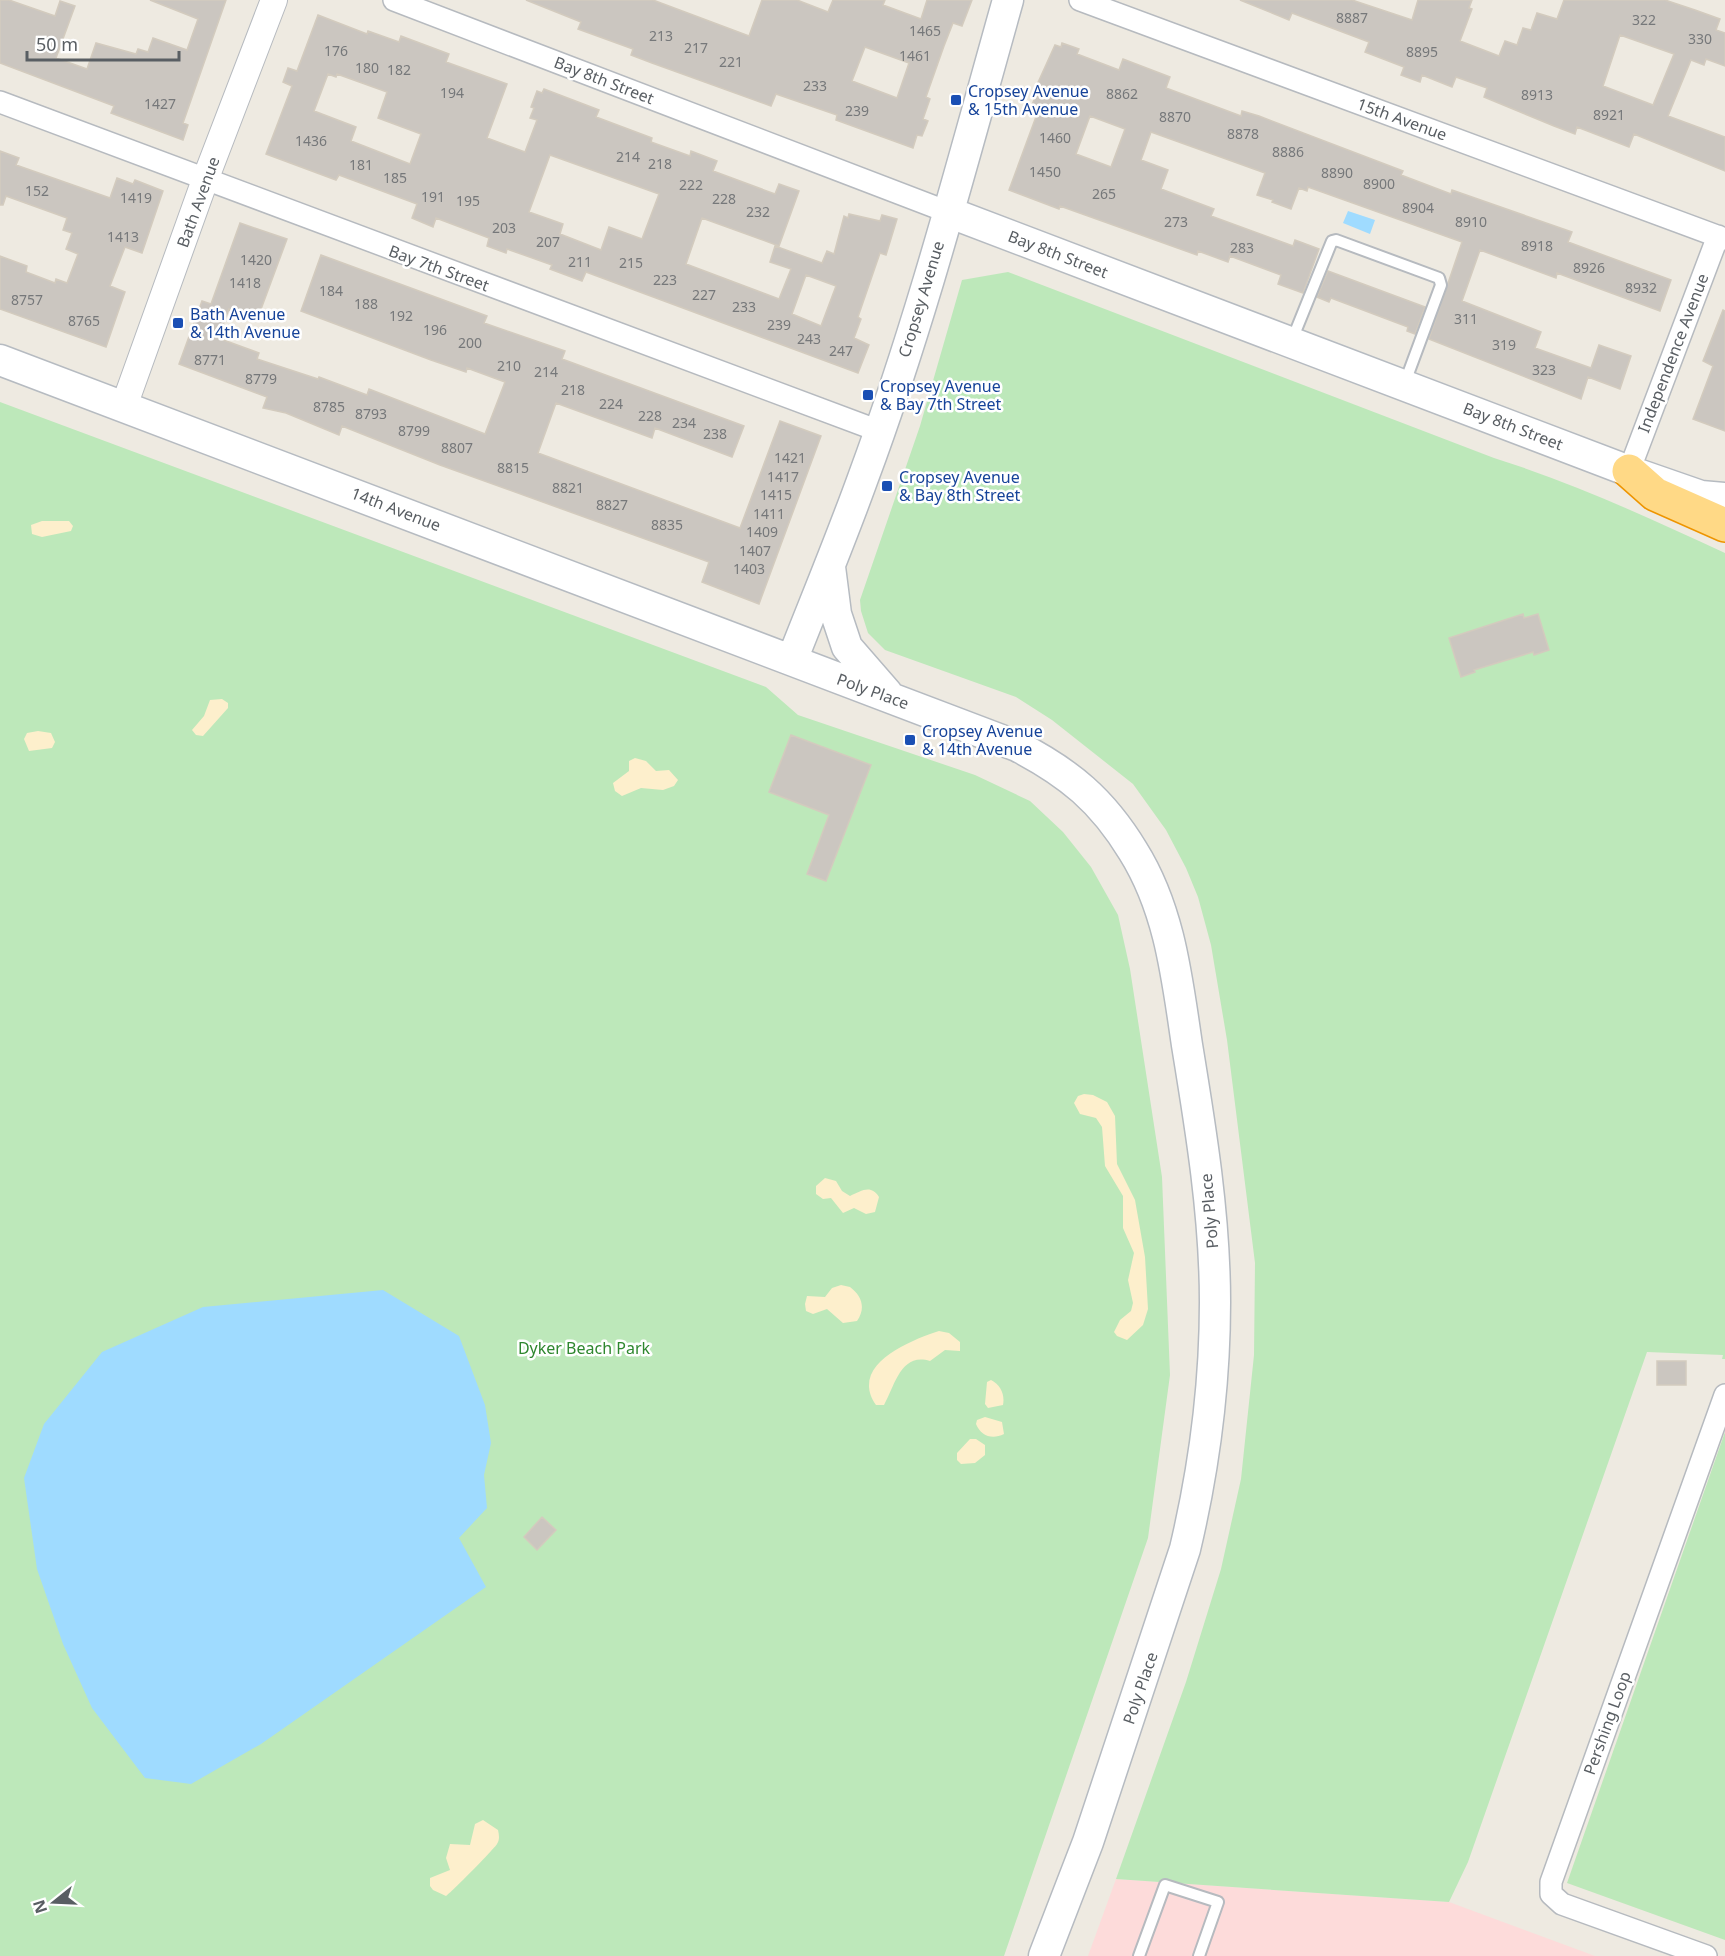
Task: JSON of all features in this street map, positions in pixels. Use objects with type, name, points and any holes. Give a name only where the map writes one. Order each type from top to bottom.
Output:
[{"type":"highway","points":[[1629,471],[1655,494],[1725,525]]},
{"type":"main road","name":"Cropsey Avenue","points":[[792,660],[879,431],[948,212],[1008,0]]},
{"type":"main road","name":"Bay 8th Street","points":[[948,212],[1629,471],[1717,500]]},
{"type":"main road","name":"14th Avenue","points":[[0,360],[792,660]]},
{"type":"main road","points":[[830,564],[836,614],[847,646],[892,698]]},
{"type":"main road","name":"Poly Place","points":[[792,660],[1017,746],[1054,765],[1097,802],[1134,852],[1150,884],[1167,929],[1175,967],[1207,1177],[1214,1264],[1214,1345],[1210,1397],[1195,1504],[1185,1549],[1153,1652],[1088,1842],[1044,1956]]},
{"type":"street","name":"Bath Avenue","points":[[124,406],[205,180],[274,0]]},
{"type":"street","name":"Bay 8th Street","points":[[394,0],[948,212]]},
{"type":"street","name":"15th Avenue","points":[[1080,0],[1721,237]]},
{"type":"street","name":"Bay 7th Street","points":[[0,102],[879,431]]},
{"type":"street","name":"Independence Avenue","points":[[1629,471],[1721,237]]},
{"type":"street","name":"Pershing Loop","points":[[1706,1956],[1562,1904],[1551,1894],[1551,1882],[1725,1395]]},
{"type":"lane","points":[[1291,342],[1332,240],[1439,278],[1441,285],[1404,385]]},
{"type":"lane","points":[[1139,1956],[1164,1885],[1218,1902],[1199,1956]]},
{"type":"shaded area","points":[[1116,1879],[1449,1902],[1595,1956],[1088,1956]]},
{"type":"green space","points":[[1008,272],[1582,490],[1725,553],[1725,1359],[1722,1359],[1723,1355],[1647,1352],[1468,1862],[1449,1902],[1116,1879],[1186,1682],[1221,1569],[1241,1479],[1254,1355],[1255,1263],[1227,1040],[1211,945],[1198,897],[1166,830],[1133,784],[1052,720],[1016,697],[885,650],[868,633],[861,611],[860,600],[920,426],[962,280]]},
{"type":"green space","name":"Dyker Beach Park","points":[[0,402],[766,687],[798,715],[975,775],[1030,801],[1063,832],[1091,867],[1118,915],[1130,969],[1162,1177],[1170,1375],[1148,1538],[1004,1956],[0,1956]]},
{"type":"green space","points":[[1725,1432],[1725,1940],[1567,1883]]},
{"type":"sand","points":[[42,521],[69,521],[73,526],[71,531],[42,537],[32,534],[31,525]]},
{"type":"sand","points":[[222,699],[228,703],[228,708],[203,736],[196,735],[192,730],[204,716],[210,700]]},
{"type":"sand","points":[[38,731],[51,733],[55,742],[52,748],[29,751],[24,739],[27,733]]},
{"type":"sand","points":[[635,758],[646,761],[656,771],[669,770],[678,780],[674,786],[663,790],[641,788],[622,796],[615,791],[613,783],[629,771],[629,761]]},
{"type":"sand","points":[[1093,1095],[1107,1102],[1115,1116],[1117,1164],[1135,1200],[1145,1257],[1148,1309],[1143,1325],[1127,1340],[1117,1336],[1114,1332],[1120,1320],[1131,1311],[1133,1303],[1128,1280],[1134,1253],[1123,1228],[1123,1196],[1105,1166],[1102,1127],[1096,1118],[1080,1114],[1074,1103],[1078,1096]]},
{"type":"sand","points":[[825,1178],[836,1181],[842,1191],[850,1196],[866,1190],[876,1193],[879,1197],[875,1212],[866,1214],[854,1208],[843,1213],[831,1198],[823,1199],[816,1194],[816,1186]]},
{"type":"sand","points":[[841,1285],[850,1287],[860,1298],[862,1307],[857,1321],[843,1323],[827,1309],[813,1314],[806,1311],[807,1296],[825,1297],[832,1288]]},
{"type":"sand","points":[[939,1331],[949,1333],[960,1342],[960,1351],[945,1350],[930,1361],[920,1359],[912,1361],[900,1372],[884,1405],[876,1405],[870,1391],[870,1378],[876,1366],[899,1348]]},
{"type":"sand","points":[[991,1380],[1000,1387],[1003,1394],[1003,1405],[988,1408],[985,1404],[987,1382]]},
{"type":"sand","points":[[985,1417],[1002,1422],[1004,1434],[991,1437],[984,1434],[976,1424],[977,1420]]},
{"type":"sand","points":[[970,1439],[976,1439],[985,1445],[985,1455],[975,1463],[961,1464],[957,1460],[957,1453]]},
{"type":"sand","points":[[483,1820],[498,1830],[497,1844],[446,1896],[433,1890],[430,1886],[430,1878],[450,1870],[446,1858],[450,1844],[470,1845],[475,1824]]},
{"type":"water","points":[[1348,211],[1375,220],[1370,234],[1343,223]]},
{"type":"water","points":[[383,1290],[459,1336],[485,1405],[491,1443],[484,1475],[487,1508],[459,1538],[486,1587],[261,1744],[191,1784],[145,1778],[92,1708],[63,1644],[37,1569],[24,1478],[44,1424],[102,1352],[203,1307]]},
{"type":"building","points":[[0,0],[9,0],[55,16],[60,1],[75,6],[56,58],[87,69],[96,43],[136,54],[138,49],[148,52],[153,38],[187,50],[198,19],[150,0],[226,0],[183,123],[188,125],[183,140],[111,113],[114,106],[0,63]]},
{"type":"building","points":[[526,0],[653,0],[749,36],[762,0],[797,0],[828,12],[833,0],[885,0],[883,5],[921,19],[927,0],[972,0],[962,26],[953,23],[926,97],[930,99],[923,119],[928,121],[922,136],[917,135],[913,148],[836,120],[837,115],[776,94],[771,106],[652,63],[631,55],[633,49],[578,29],[581,22]],"holes":[[[865,47],[909,63],[897,98],[852,81]]]},
{"type":"building","points":[[1240,0],[1352,0],[1412,20],[1418,0],[1472,0],[1469,8],[1472,9],[1460,41],[1499,56],[1505,41],[1517,45],[1523,28],[1531,30],[1537,13],[1557,19],[1564,0],[1665,0],[1695,10],[1720,19],[1716,30],[1725,33],[1725,66],[1706,59],[1704,65],[1691,60],[1668,116],[1725,137],[1725,171],[1634,134],[1629,147],[1577,127],[1575,134],[1484,97],[1487,88],[1456,77],[1452,87],[1422,75],[1420,82],[1401,75],[1404,67],[1365,52],[1369,42],[1292,13],[1289,20]],"holes":[[[1620,35],[1674,54],[1653,105],[1603,86]]]},
{"type":"building","points":[[318,15],[367,34],[368,31],[399,42],[401,36],[449,54],[446,62],[507,84],[487,138],[525,152],[537,120],[530,118],[534,108],[531,107],[537,91],[542,93],[544,89],[599,110],[596,117],[652,138],[651,142],[690,156],[691,151],[717,161],[713,171],[775,194],[779,184],[799,191],[779,246],[702,218],[686,264],[779,299],[791,269],[770,262],[775,246],[822,263],[827,251],[834,254],[844,216],[848,218],[849,214],[880,221],[882,215],[897,219],[886,255],[880,253],[858,317],[861,319],[854,338],[869,345],[858,373],[586,272],[582,281],[550,269],[552,265],[507,249],[506,253],[487,246],[489,238],[436,218],[433,227],[412,218],[417,204],[339,175],[336,180],[266,154],[292,86],[283,82],[288,68],[297,71]],"holes":[[[328,74],[336,77],[337,74],[387,92],[378,118],[421,134],[410,164],[351,141],[356,127],[314,111]],[[550,155],[659,194],[642,239],[609,227],[601,250],[560,234],[563,224],[529,212]],[[806,275],[836,286],[821,326],[792,314]]]},
{"type":"building","points":[[1062,43],[1079,49],[1077,54],[1119,70],[1123,59],[1170,77],[1166,88],[1241,116],[1242,111],[1259,116],[1403,171],[1401,175],[1451,194],[1452,190],[1572,232],[1568,242],[1671,280],[1660,311],[1557,273],[1556,278],[1480,250],[1462,301],[1541,332],[1535,348],[1591,368],[1599,345],[1631,356],[1620,389],[1588,377],[1581,399],[1429,339],[1462,242],[1308,187],[1307,191],[1299,188],[1291,209],[1257,195],[1265,173],[1151,132],[1141,160],[1168,170],[1161,189],[1214,209],[1211,216],[1293,246],[1295,240],[1319,249],[1303,293],[1278,284],[1281,275],[1230,256],[1228,262],[1198,251],[1197,255],[1009,190],[1037,114],[1030,111],[1038,88],[1036,87],[1055,45],[1061,47]],"holes":[[[1090,116],[1125,129],[1111,167],[1076,154]]]},
{"type":"building","points":[[0,151],[19,158],[16,165],[110,198],[117,178],[133,184],[135,180],[163,191],[142,253],[125,247],[110,286],[125,292],[106,347],[0,309],[0,256],[27,266],[26,272],[55,283],[56,279],[67,283],[78,254],[66,249],[72,233],[63,230],[67,218],[6,196],[3,205],[0,205]]},
{"type":"building","points":[[240,223],[287,239],[257,320],[229,309],[218,338],[259,353],[257,359],[318,379],[319,377],[367,395],[369,389],[485,434],[505,382],[467,368],[466,372],[431,360],[301,311],[321,255],[487,316],[484,323],[565,351],[562,359],[744,426],[732,457],[655,428],[652,438],[556,403],[538,453],[740,528],[780,421],[821,436],[759,604],[702,582],[709,562],[440,465],[342,426],[339,435],[286,413],[263,408],[267,397],[179,364],[202,301],[211,304]]},
{"type":"building","points":[[1328,271],[1425,307],[1415,334],[1407,331],[1408,327],[1331,298],[1329,302],[1317,297]]},
{"type":"building","points":[[1723,310],[1725,311],[1725,431],[1693,419],[1713,366],[1703,361]]},
{"type":"building","points":[[1523,614],[1524,618],[1538,614],[1549,650],[1534,655],[1533,652],[1474,670],[1475,672],[1461,677],[1449,638]]},
{"type":"building","points":[[791,735],[871,765],[826,881],[807,874],[829,815],[769,792]]},
{"type":"building","points":[[1657,1361],[1686,1361],[1686,1385],[1657,1385]]},
{"type":"building","points":[[542,1517],[556,1530],[537,1550],[524,1537]]},
{"type":"place","name":"Cropsey Avenue & 15th Avenue","points":[[956,100]]},
{"type":"place","name":"Bath Avenue & 14th Avenue","points":[[178,323]]},
{"type":"place","name":"Cropsey Avenue & Bay 7th Street","points":[[868,395]]},
{"type":"place","name":"Cropsey Avenue & Bay 8th Street","points":[[887,486]]},
{"type":"place","name":"Cropsey Avenue & 14th Avenue","points":[[910,740]]}]
